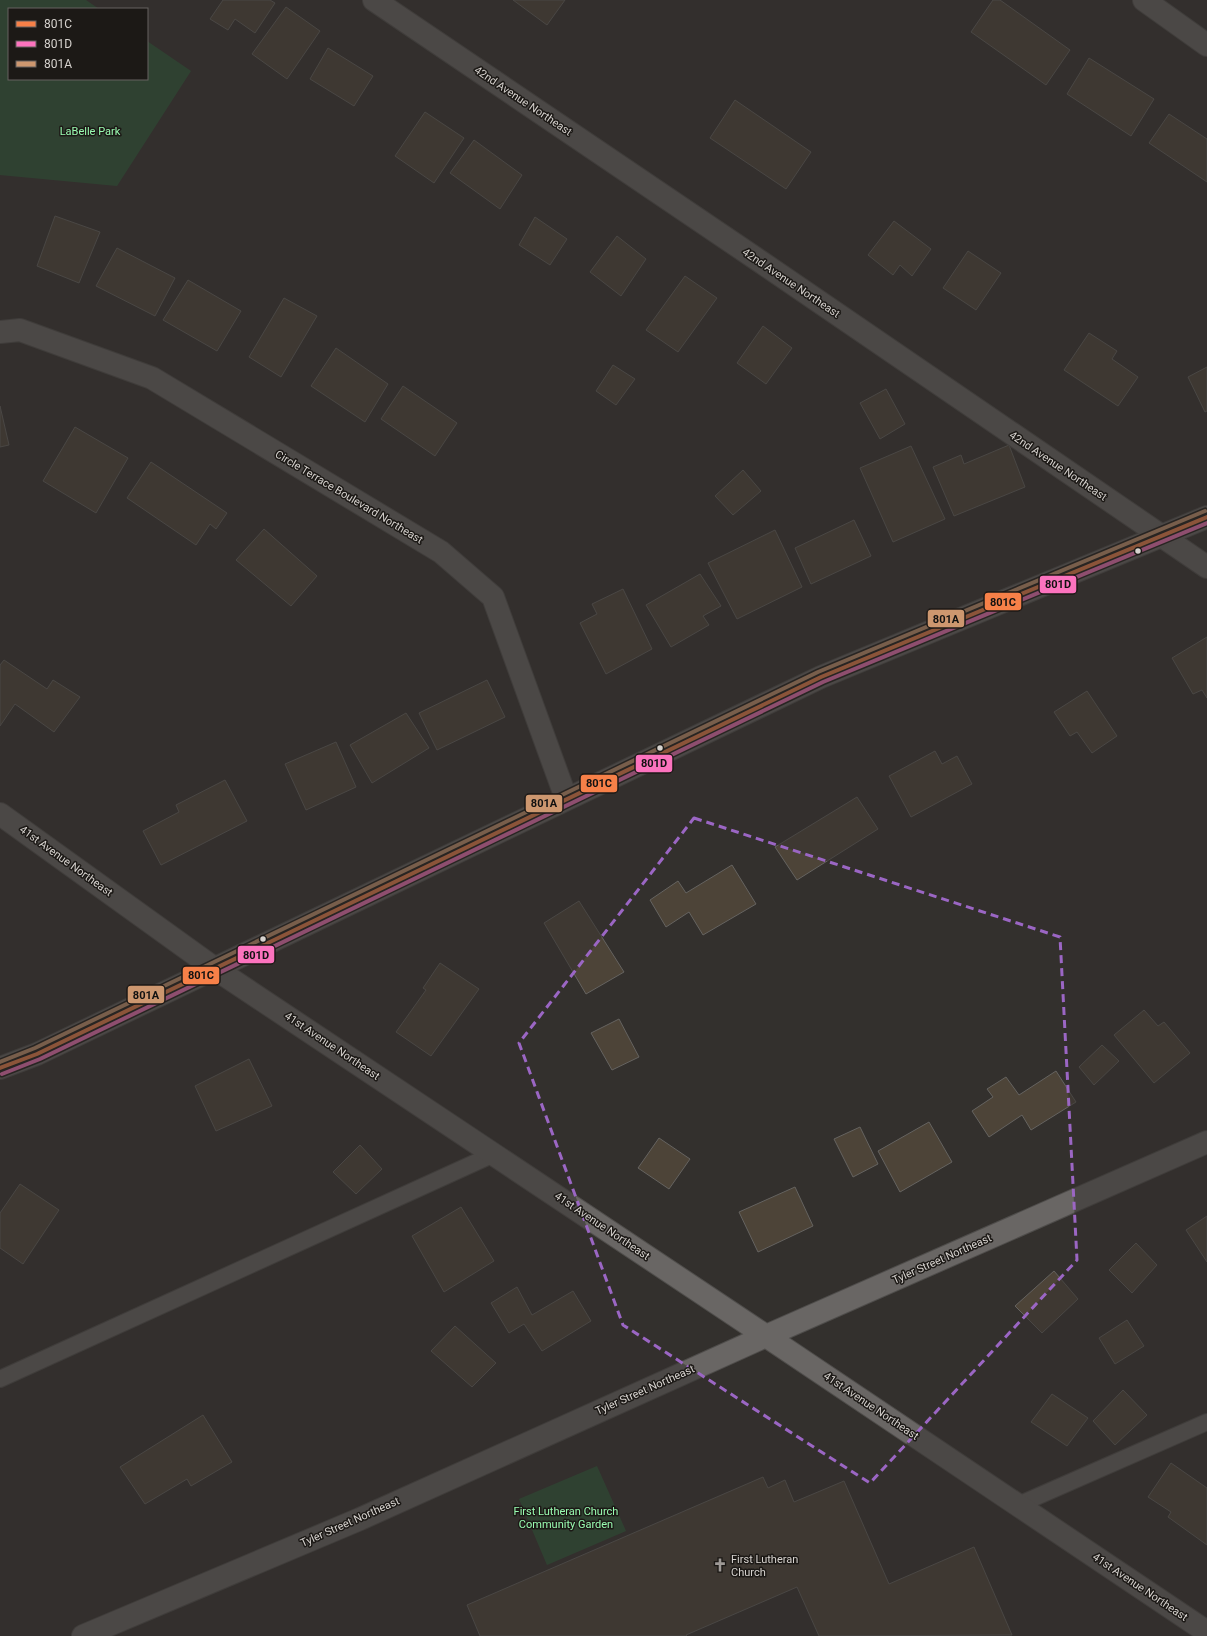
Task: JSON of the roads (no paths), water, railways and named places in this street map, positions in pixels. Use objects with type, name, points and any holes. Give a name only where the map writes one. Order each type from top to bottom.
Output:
[{"type":"street","name":"42nd Avenue Northeast","points":[[374,0],[1207,568]]},
{"type":"street","points":[[1144,0],[1207,45]]},
{"type":"street","name":"Circle Terrace Boulevard Northeast","points":[[0,332],[20,330],[152,378],[441,552],[493,596],[566,798]]},
{"type":"street","points":[[0,1068],[36,1054],[566,798],[821,677],[1207,517]]},
{"type":"street","name":"41st Avenue Northeast","points":[[0,814],[214,968],[1207,1632]]},
{"type":"street","name":"Tyler Street Northeast","points":[[83,1636],[360,1519],[766,1336],[1207,1142]]},
{"type":"lane","points":[[0,1379],[494,1154]]},
{"type":"lane","points":[[1018,1505],[1207,1422]]},
{"type":"place","name":"First Lutheran Church","points":[[720,1565]]},
{"type":"park label","name":"LaBelle Park","points":[[90,131]]},
{"type":"park label","name":"First Lutheran Church Community Garden","points":[[566,1517]]}]
